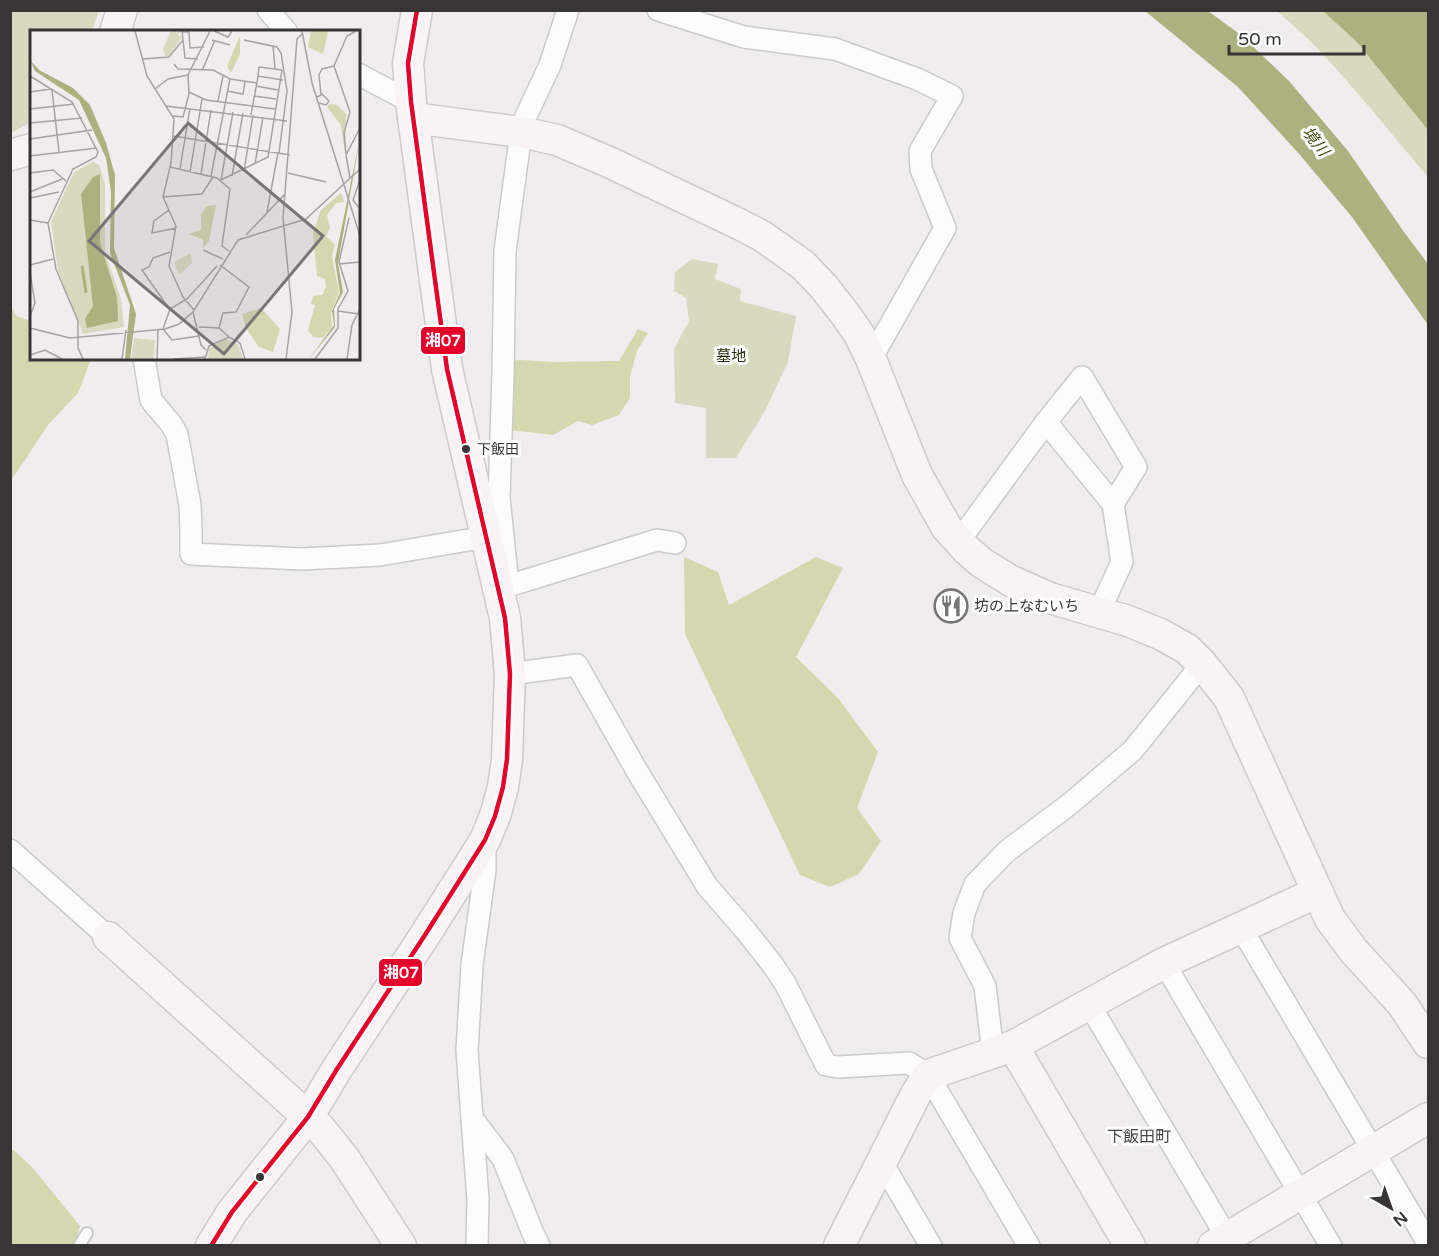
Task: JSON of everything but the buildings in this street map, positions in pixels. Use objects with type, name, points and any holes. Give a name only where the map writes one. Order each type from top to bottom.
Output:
[{"type":"street","points":[[116,30],[122,10]]},
{"type":"street","points":[[268,10],[285,30]]},
{"type":"street","points":[[417,10],[408,63],[412,110],[447,369],[486,537],[503,588]]},
{"type":"street","points":[[211,1245],[232,1212],[308,1118],[337,1069],[485,840],[495,816],[503,787],[507,759],[510,674],[499,498],[505,251],[521,132],[550,65],[568,10]]},
{"type":"street","points":[[658,10],[744,37],[835,49],[917,80],[952,96],[920,151],[921,169],[945,228],[871,359]]},
{"type":"street","points":[[360,75],[412,110],[557,140],[611,163],[762,236],[803,265],[823,286],[859,334],[917,475],[947,528],[967,550],[982,563],[1011,581],[1050,598],[1128,621],[1160,634],[1187,650],[1203,664],[1229,698],[1330,919],[1353,950],[1402,1004],[1428,1043]]},
{"type":"street","points":[[10,155],[30,150]]},
{"type":"street","points":[[144,360],[152,400],[177,434],[190,505],[191,554],[302,559],[380,555],[486,537]]},
{"type":"street","points":[[959,541],[1082,376],[1136,467],[1113,504]]},
{"type":"street","points":[[1046,422],[1113,504],[1122,562],[1099,612]]},
{"type":"street","points":[[503,588],[657,540],[675,543]]},
{"type":"street","points":[[510,674],[577,664],[637,771],[707,886],[747,931],[785,983],[826,1065],[838,1067],[909,1063],[928,1075],[1029,1245]]},
{"type":"street","points":[[1131,1245],[1003,1049],[985,986],[960,938],[964,913],[975,884],[1007,851],[1071,803],[1133,750],[1203,664]]},
{"type":"street","points":[[477,1245],[478,1200],[467,1050],[472,964],[485,870],[485,840]]},
{"type":"street","points":[[10,850],[320,1128],[344,1158],[401,1245]]},
{"type":"street","points":[[839,1245],[916,1094],[928,1075],[1003,1049],[1164,963],[1318,892]]},
{"type":"street","points":[[1241,928],[1428,1243]]},
{"type":"street","points":[[1164,963],[1331,1245]]},
{"type":"street","points":[[1089,1004],[1224,1243],[1428,1118]]},
{"type":"street","points":[[472,1118],[503,1159],[539,1245]]},
{"type":"street","points":[[881,1161],[931,1245]]},
{"type":"lane","points":[[79,1245],[87,1233]]},
{"type":"green space","points":[[10,11],[99,11],[92,30],[30,30],[30,123],[11,133]]},
{"type":"green space","points":[[1277,11],[1428,11],[1428,177],[1360,95],[1308,38]]},
{"type":"green space","name":"墓地","points":[[692,259],[718,264],[715,279],[741,289],[740,301],[796,316],[788,362],[765,411],[736,458],[706,458],[706,408],[675,403],[674,349],[689,321],[686,298],[674,291],[675,272]]},
{"type":"shaded area","points":[[11,305],[16,316],[30,321],[30,360],[91,360],[78,393],[48,425],[11,480]]},
{"type":"shaded area","points":[[638,329],[648,333],[637,351],[630,376],[630,398],[619,415],[592,425],[578,421],[553,435],[510,430],[510,361],[619,361]]},
{"type":"shaded area","points":[[684,557],[718,572],[729,605],[816,557],[843,568],[796,657],[838,698],[878,752],[857,808],[881,841],[859,874],[830,887],[800,875],[685,634]]},
{"type":"shaded area","points":[[10,1147],[32,1167],[80,1226],[75,1245],[11,1245]]},
{"type":"water","name":"境川","points":[[1145,11],[1208,11],[1241,35],[1289,81],[1348,151],[1428,264],[1428,325],[1352,217],[1300,155],[1238,87]]},
{"type":"water","points":[[1323,11],[1428,11],[1428,130],[1357,42]]},
{"type":"transit line","name":"湘07","points":[[211,1246],[232,1212],[308,1117],[425,935],[485,840],[503,787],[507,759],[510,674],[505,618],[447,369],[411,102],[408,63],[417,10]]},
{"type":"place","name":"下飯田","points":[[466,449]]},
{"type":"place","name":"坊の上なむいち","points":[[951,606]]},
{"type":"district","name":"下飯田町","points":[[1139,1136]]}]
